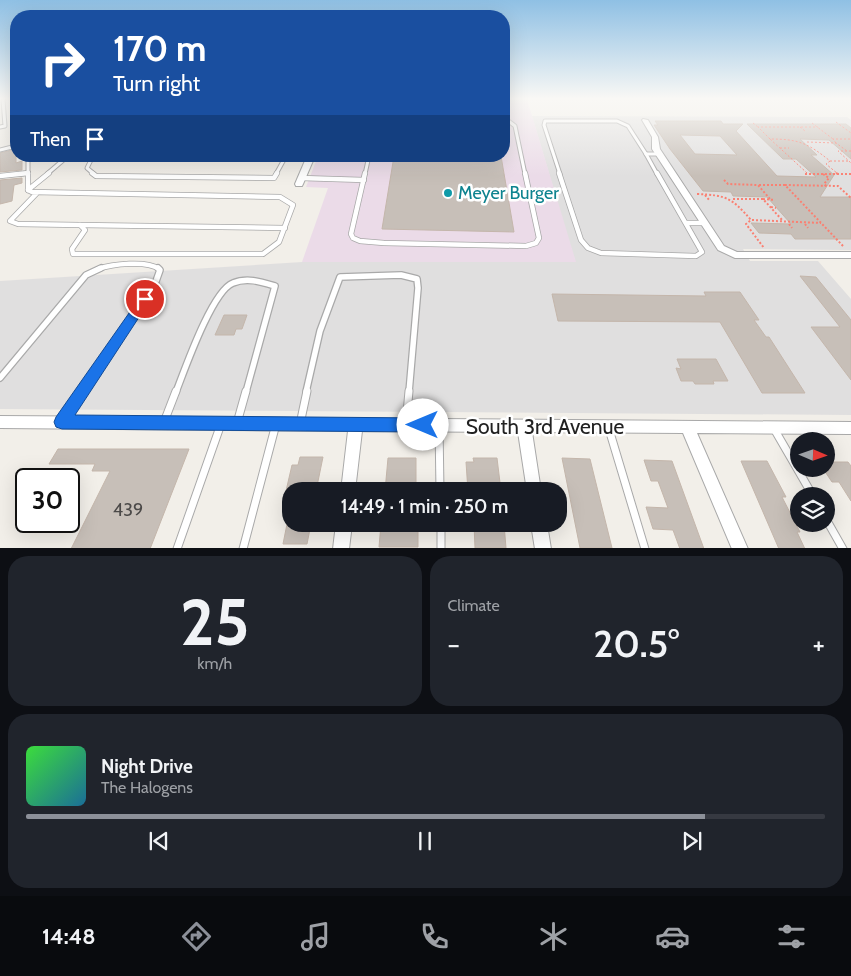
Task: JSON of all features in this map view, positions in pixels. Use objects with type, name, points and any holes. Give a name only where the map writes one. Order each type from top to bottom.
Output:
[{"type":"street","points":[[648,125],[655,137],[656,149],[721,248],[735,254],[851,255]]},
{"type":"street","points":[[300,181],[308,162]]},
{"type":"street","name":"South 3rd Avenue","points":[[0,422],[851,428]]},
{"type":"street","points":[[349,482],[356,424]]},
{"type":"street","points":[[524,425],[533,482]]},
{"type":"street","points":[[687,426],[740,548]]},
{"type":"street","points":[[341,548],[343,532]]},
{"type":"street","points":[[540,532],[543,548]]},
{"type":"lane","points":[[368,162],[351,234],[353,238],[360,242],[526,246],[536,243],[539,238],[513,125]]},
{"type":"lane","points":[[544,125],[581,240],[588,248],[601,253],[696,256],[702,252],[687,223],[646,154],[628,126],[625,125]]},
{"type":"lane","points":[[646,154],[659,154]]},
{"type":"lane","points":[[28,162],[28,190]]},
{"type":"lane","points":[[28,190],[61,162]]},
{"type":"lane","points":[[90,162],[87,168],[96,176],[274,178],[283,162]]},
{"type":"lane","points":[[0,176],[28,173]]},
{"type":"lane","points":[[300,181],[364,180]]},
{"type":"lane","points":[[28,190],[37,192],[280,197],[293,205],[280,242],[263,254],[73,254],[72,249],[85,230],[80,225]]},
{"type":"lane","points":[[37,192],[10,221],[18,224],[285,228]]},
{"type":"lane","points":[[687,223],[704,224]]},
{"type":"lane","points":[[0,378],[86,275],[95,269],[111,265],[155,266],[160,270],[155,284],[62,422]]},
{"type":"lane","points":[[300,424],[315,347],[340,277],[401,275],[417,279],[418,288],[406,425]]},
{"type":"lane","points":[[163,423],[210,312],[226,286],[239,282],[258,280],[275,286],[237,423]]},
{"type":"lane","points":[[177,548],[221,423]]},
{"type":"lane","points":[[243,548],[276,424]]},
{"type":"lane","points":[[439,425],[440,482]]},
{"type":"lane","points":[[608,426],[645,548]]},
{"type":"lane","points":[[773,427],[808,487]]},
{"type":"lane","points":[[441,532],[441,548]]},
{"type":"lane","points":[[833,532],[843,548]]},
{"type":"path","points":[[755,125],[806,174],[851,174]]},
{"type":"path","points":[[814,125],[846,151]]},
{"type":"path","points":[[840,125],[851,133]]},
{"type":"path","points":[[758,127],[818,127]]},
{"type":"path","points":[[800,127],[805,131]]},
{"type":"path","points":[[770,139],[798,139],[806,142],[830,161],[850,161]]},
{"type":"path","points":[[833,139],[851,139]]},
{"type":"path","points":[[806,142],[836,142]]},
{"type":"path","points":[[780,148],[789,148]]},
{"type":"path","points":[[839,153],[838,151],[851,151]]},
{"type":"path","points":[[839,153],[844,154]]},
{"type":"path","points":[[839,153],[850,161]]},
{"type":"path","points":[[830,161],[826,164],[838,174]]},
{"type":"path","points":[[823,174],[829,178],[824,184],[826,186]]},
{"type":"path","points":[[724,180],[728,184],[838,186],[851,198]]},
{"type":"path","points":[[758,185],[770,199]]},
{"type":"path","points":[[784,185],[845,248],[835,248]]},
{"type":"path","points":[[692,194],[725,194],[733,199],[750,220],[783,221]]},
{"type":"path","points":[[705,194],[710,201]]},
{"type":"path","points":[[733,199],[775,200]]},
{"type":"path","points":[[763,199],[792,228]]},
{"type":"path","points":[[771,207],[776,208]]},
{"type":"path","points":[[778,216],[783,216]]},
{"type":"path","points":[[750,220],[746,224],[766,248],[756,248]]},
{"type":"path","points":[[789,224],[821,223]]},
{"type":"path","points":[[805,224],[808,228]]},
{"type":"shaded area","points":[[510,125],[535,125],[576,262],[302,262],[328,188],[306,187],[316,162],[510,162]]},
{"type":"shaded area","points":[[535,125],[851,125],[851,250],[743,249],[750,261],[818,261],[851,299],[851,415],[0,409],[0,281],[302,262],[575,262]]},
{"type":"building","points":[[654,125],[742,125],[736,131],[777,176],[816,177],[796,159],[783,159],[748,125],[847,125],[851,128],[851,159],[829,140],[800,139],[817,155],[811,155],[834,175],[820,197],[851,197],[851,239],[795,239],[791,234],[759,233],[751,223],[791,224],[767,197],[733,196],[731,192],[703,191]],"holes":[[[680,135],[720,136],[737,155],[695,154]]]},
{"type":"building","points":[[10,150],[10,162],[22,162],[22,170],[0,172],[0,153]]},
{"type":"building","name":"Meyer Burger","points":[[393,162],[502,162],[514,232],[382,229]]},
{"type":"building","points":[[22,178],[22,183],[14,185],[12,201],[0,204],[0,180]]},
{"type":"building","points":[[800,276],[816,277],[851,320],[851,380],[811,327],[840,327]]},
{"type":"building","points":[[704,292],[740,292],[759,320],[754,320],[766,337],[769,337],[805,393],[762,393],[720,322],[558,321],[552,294],[706,296]]},
{"type":"building","points":[[224,315],[247,315],[242,329],[236,329],[234,335],[215,335]]},
{"type":"building","points":[[677,359],[716,359],[728,381],[713,381],[714,384],[695,384],[693,381],[681,381],[676,368],[681,369]]},
{"type":"building","points":[[58,449],[189,449],[150,548],[72,548],[110,471],[92,471],[95,464],[49,464]]},
{"type":"building","points":[[300,457],[323,457],[318,482],[288,482],[292,465],[298,465]]},
{"type":"building","points":[[388,458],[416,458],[416,482],[386,482]]},
{"type":"building","points":[[473,458],[497,458],[500,482],[467,482],[466,462],[474,462]]},
{"type":"building","points":[[562,458],[590,459],[612,548],[580,548]]},
{"type":"building","points":[[644,460],[672,461],[704,548],[680,548],[673,530],[653,529],[646,507],[668,508],[658,481],[651,481]]},
{"type":"building","points":[[741,461],[767,461],[786,497],[782,497],[790,513],[790,532],[797,532],[805,548],[779,548]]},
{"type":"building","points":[[835,462],[848,462],[851,466],[851,501],[839,482],[832,482],[829,478],[835,478]]},
{"type":"building","points":[[285,532],[309,532],[307,544],[283,544]]},
{"type":"building","points":[[380,532],[418,532],[418,547],[379,547]]},
{"type":"building","points":[[474,532],[505,532],[506,548],[475,548]]},
{"type":"place","name":"Meyer Burger","points":[[448,193]]},
{"type":"route","points":[[145,299],[62,422],[423,425]]}]
